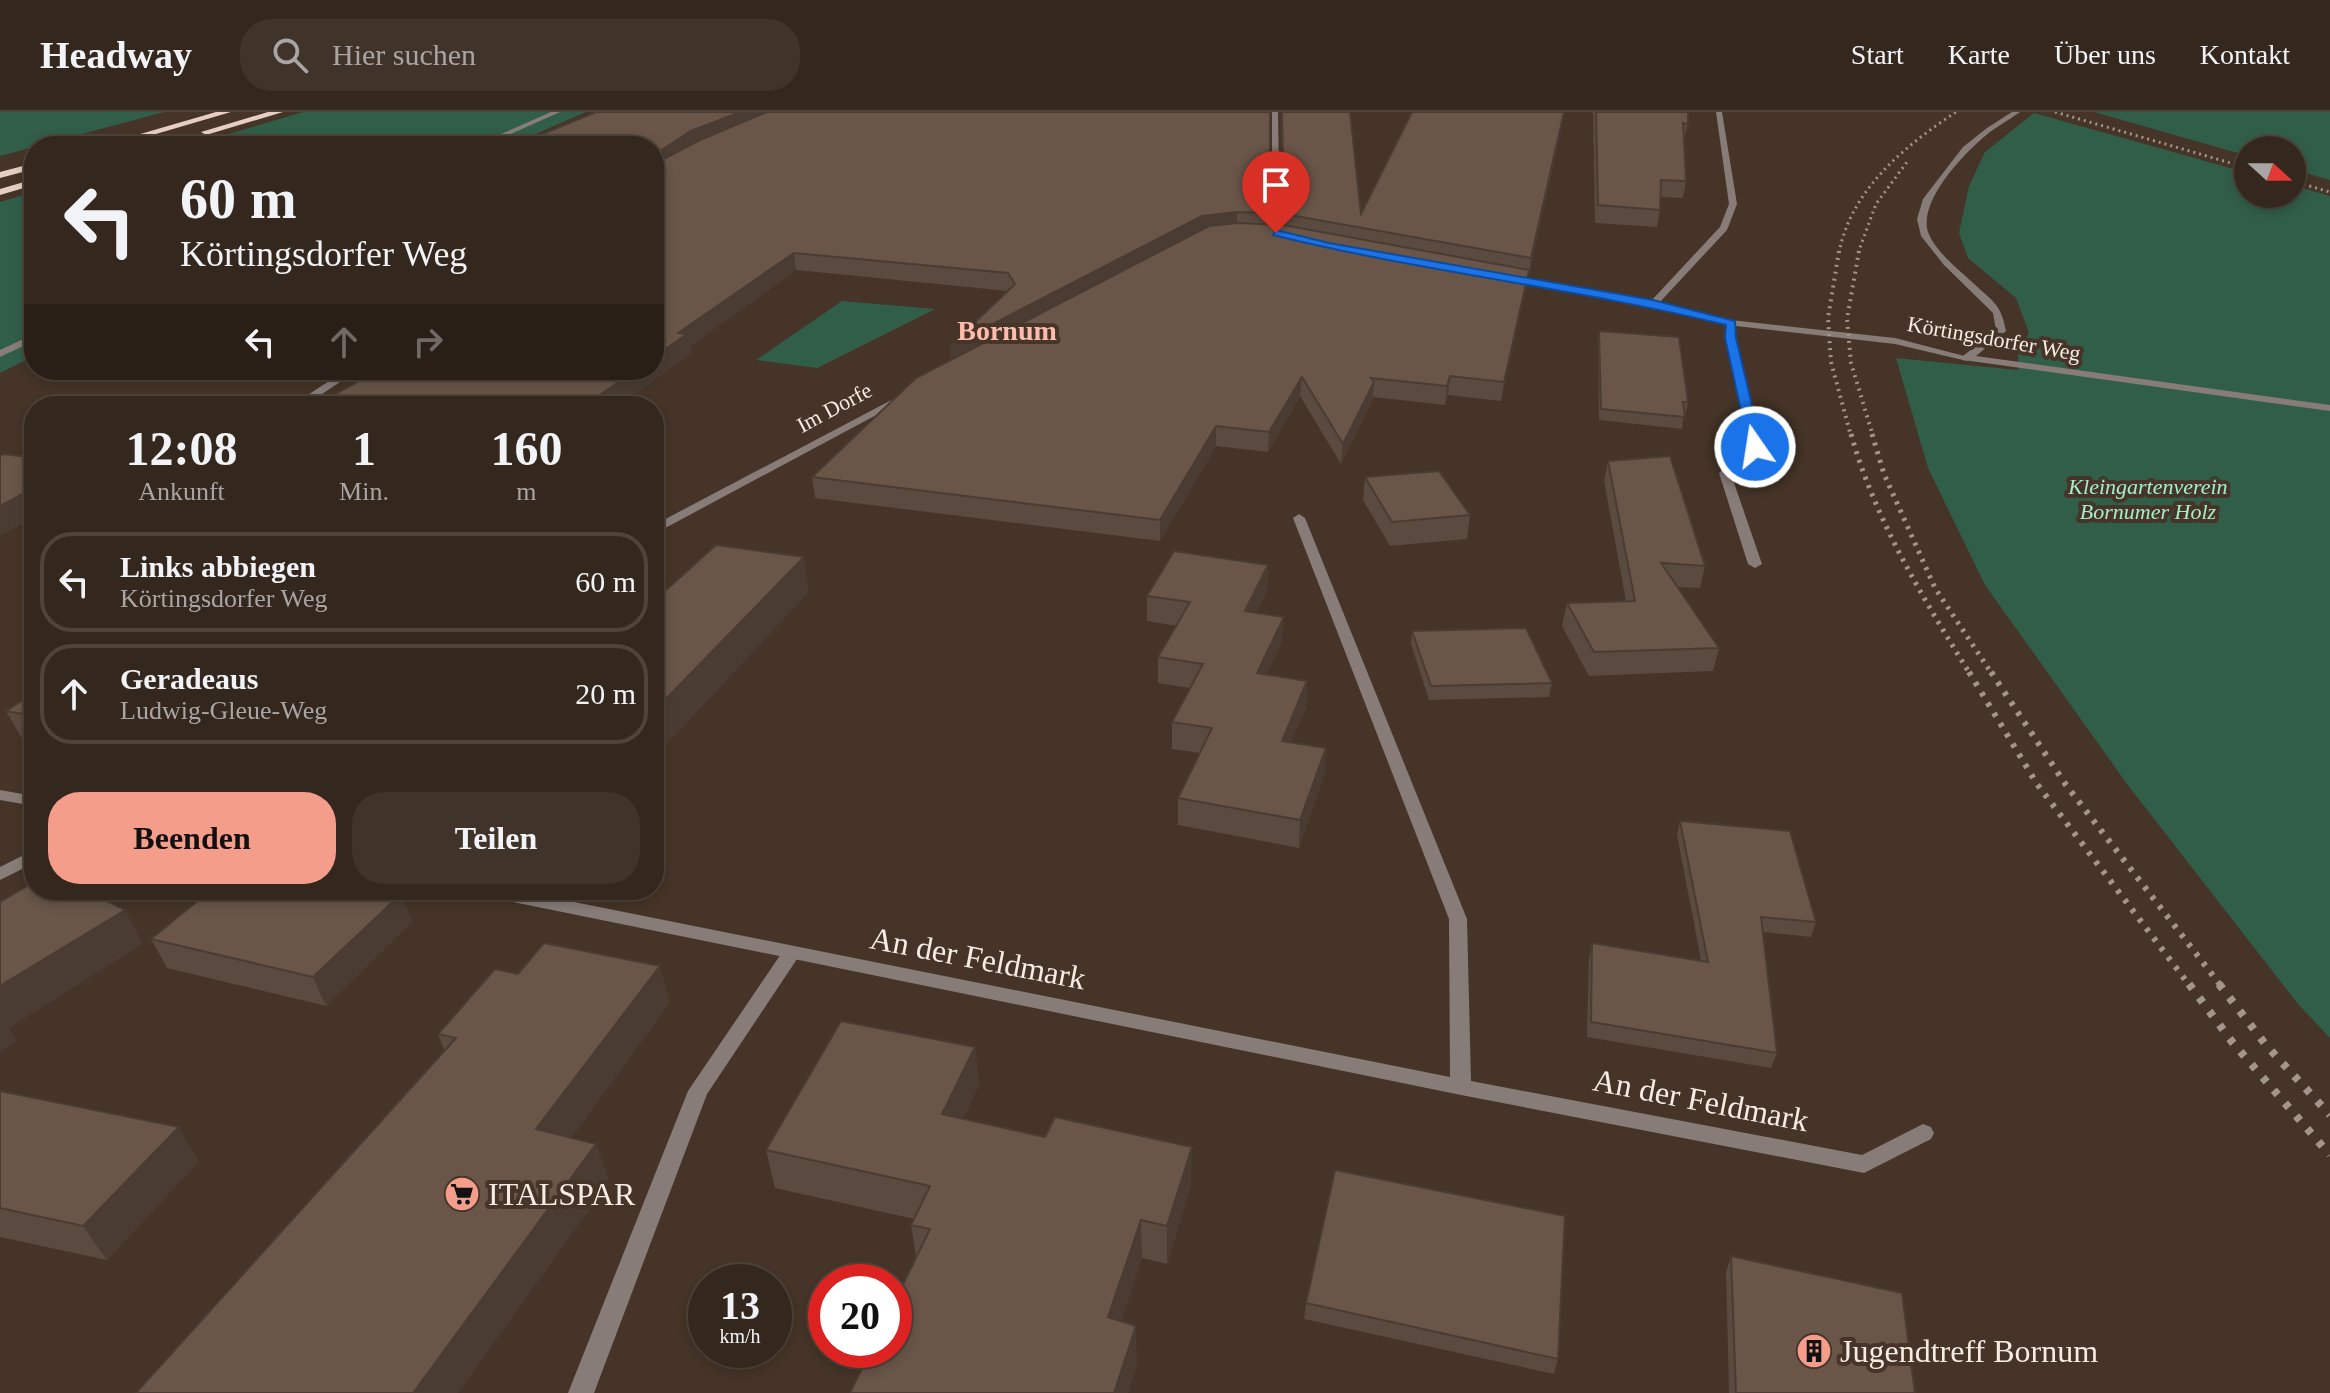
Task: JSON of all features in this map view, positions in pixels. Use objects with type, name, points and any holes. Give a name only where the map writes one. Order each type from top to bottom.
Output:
[{"type":"highway","points":[[140,136],[226,112]]},
{"type":"highway","points":[[196,136],[278,112]]},
{"type":"highway","points":[[0,175],[24,169]]},
{"type":"highway","points":[[0,192],[24,185]]},
{"type":"street","points":[[501,136],[557,112]]},
{"type":"street","points":[[1275,112],[1276,233]]},
{"type":"street","points":[[1653,304],[1724,228],[1733,204],[1719,112]]},
{"type":"street","points":[[1967,358],[2001,331],[1998,312],[1947,263],[1925,236],[1921,219],[1927,199],[1966,149],[1989,129],[2017,112]]},
{"type":"street","points":[[1261,233],[1289,236]]},
{"type":"street","name":"Körtingsdorfer Weg","points":[[1497,276],[1653,304],[1731,323],[1895,341],[1967,358],[2330,408]]},
{"type":"street","points":[[1731,323],[1731,338],[1755,447],[1725,473],[1755,564]]},
{"type":"street","points":[[0,354],[24,342]]},
{"type":"street","points":[[312,396],[337,380]]},
{"type":"street","name":"Im Dorfe","points":[[664,525],[916,391]]},
{"type":"street","points":[[1299,518],[1458,919],[1461,1087]]},
{"type":"street","points":[[0,795],[24,799]]},
{"type":"street","points":[[0,874],[24,861]]},
{"type":"street","name":"An der Feldmark","points":[[533,900],[1461,1087],[1864,1164],[1923,1133]]},
{"type":"street","points":[[581,1393],[698,1091],[792,953]]},
{"type":"green space","points":[[0,112],[164,112],[75,136],[24,136],[24,150],[0,156]]},
{"type":"green space","points":[[303,112],[586,112],[531,136],[222,136]]},
{"type":"green space","points":[[2094,112],[2330,112],[2330,180],[2306,173],[2306,136],[2234,136],[2234,152]]},
{"type":"green space","name":"Kleingartenverein Bornumer Holz","points":[[2034,113],[2234,169],[2234,208],[2306,208],[2306,189],[2330,196],[2330,1038],[2298,1004],[2127,784],[1985,585],[1928,468],[1896,358],[2018,370],[2018,350],[2029,333],[2016,298],[1968,258],[1959,233],[1969,186],[1985,152]]},
{"type":"green space","points":[[24,195],[24,361],[0,373],[0,202]]},
{"type":"green space","points":[[842,301],[935,309],[817,368],[756,360]]},
{"type":"building","points":[[596,112],[740,112],[691,131],[664,149],[664,136],[538,136]]},
{"type":"building","points":[[767,112],[1270,112],[1270,213],[1237,212],[1202,216],[950,346],[1015,284],[1008,273],[794,253],[678,333],[687,334],[664,350],[664,159]]},
{"type":"building","points":[[1282,112],[1350,112],[1361,214],[1412,112],[1564,112],[1531,258],[1284,214]]},
{"type":"building","points":[[1596,112],[1688,112],[1688,124],[1683,123],[1686,181],[1661,180],[1660,210],[1598,205]]},
{"type":"building","points":[[1238,223],[1283,225],[1529,270],[1504,382],[1450,376],[1447,386],[1371,378],[1374,382],[1343,444],[1302,377],[1269,432],[1216,426],[1160,520],[812,477],[916,378],[1209,226]]},
{"type":"building","points":[[1599,331],[1679,337],[1688,402],[1683,402],[1685,417],[1601,409]]},
{"type":"building","points":[[361,380],[622,380],[598,396],[332,396]]},
{"type":"building","points":[[0,456],[24,457],[24,493],[0,506]]},
{"type":"building","points":[[1670,456],[1705,566],[1661,563],[1719,648],[1594,652],[1567,603],[1635,601],[1608,461]]},
{"type":"building","points":[[1439,471],[1470,515],[1392,522],[1365,477]]},
{"type":"building","points":[[716,545],[804,557],[664,701],[664,592]]},
{"type":"building","points":[[1174,551],[1268,565],[1245,611],[1284,617],[1257,673],[1307,681],[1282,741],[1326,748],[1300,820],[1178,798],[1212,728],[1172,722],[1203,664],[1158,657],[1190,602],[1147,596]]},
{"type":"building","points":[[1526,628],[1552,683],[1431,686],[1412,631]]},
{"type":"building","points":[[24,699],[24,714],[6,711]]},
{"type":"building","points":[[1680,821],[1790,831],[1816,922],[1761,917],[1777,1053],[1591,1022],[1592,943],[1708,962]]},
{"type":"building","points":[[24,888],[24,900],[105,900],[125,910],[0,986],[0,902]]},
{"type":"building","points":[[199,900],[395,900],[313,977],[151,939]]},
{"type":"building","points":[[544,943],[660,966],[536,1129],[596,1144],[413,1393],[136,1393],[456,1038],[438,1034],[495,969],[518,974]]},
{"type":"building","points":[[841,1021],[975,1047],[942,1114],[1045,1137],[1055,1117],[1192,1147],[1167,1226],[1141,1220],[1108,1317],[1136,1326],[1114,1393],[850,1393],[862,1368],[912,1368],[912,1266],[930,1229],[911,1225],[930,1186],[766,1150]]},
{"type":"building","points":[[0,1091],[179,1127],[83,1226],[0,1208]]},
{"type":"building","points":[[1335,1170],[1565,1216],[1558,1359],[1306,1303]]},
{"type":"building","name":"Jugendtreff Bornum","points":[[1731,1256],[1902,1293],[1915,1393],[1736,1393]]},
{"type":"railway","points":[[1839,253],[1845,230],[1868,189],[1918,139],[1956,112]]},
{"type":"railway","points":[[2055,112],[2234,164]]},
{"type":"railway","points":[[1858,253],[1876,204],[1907,162]]},
{"type":"railway","points":[[2306,185],[2330,192]]},
{"type":"railway","points":[[1839,251],[1828,318],[1831,362],[1851,436]]},
{"type":"railway","points":[[1859,251],[1847,319],[1851,363],[1873,436]]},
{"type":"railway","points":[[1851,434],[1887,528],[1970,674]]},
{"type":"railway","points":[[1872,434],[1884,474],[1935,588],[1992,674]]},
{"type":"railway","points":[[1969,672],[2037,784],[2190,986]]},
{"type":"railway","points":[[1991,672],[2066,785],[2221,986]]},
{"type":"railway","points":[[2189,984],[2233,1043],[2330,1155]]},
{"type":"railway","points":[[2219,984],[2266,1045],[2330,1115]]},
{"type":"place","name":"ITALSPAR","points":[[462,1194]]},
{"type":"place","name":"Jugendtreff Bornum","points":[[1814,1351]]},
{"type":"district","name":"Bornum","points":[[1007,330]]},
{"type":"route","points":[[1276,233],[1329,246],[1653,304],[1731,323],[1731,338],[1755,447]]}]
